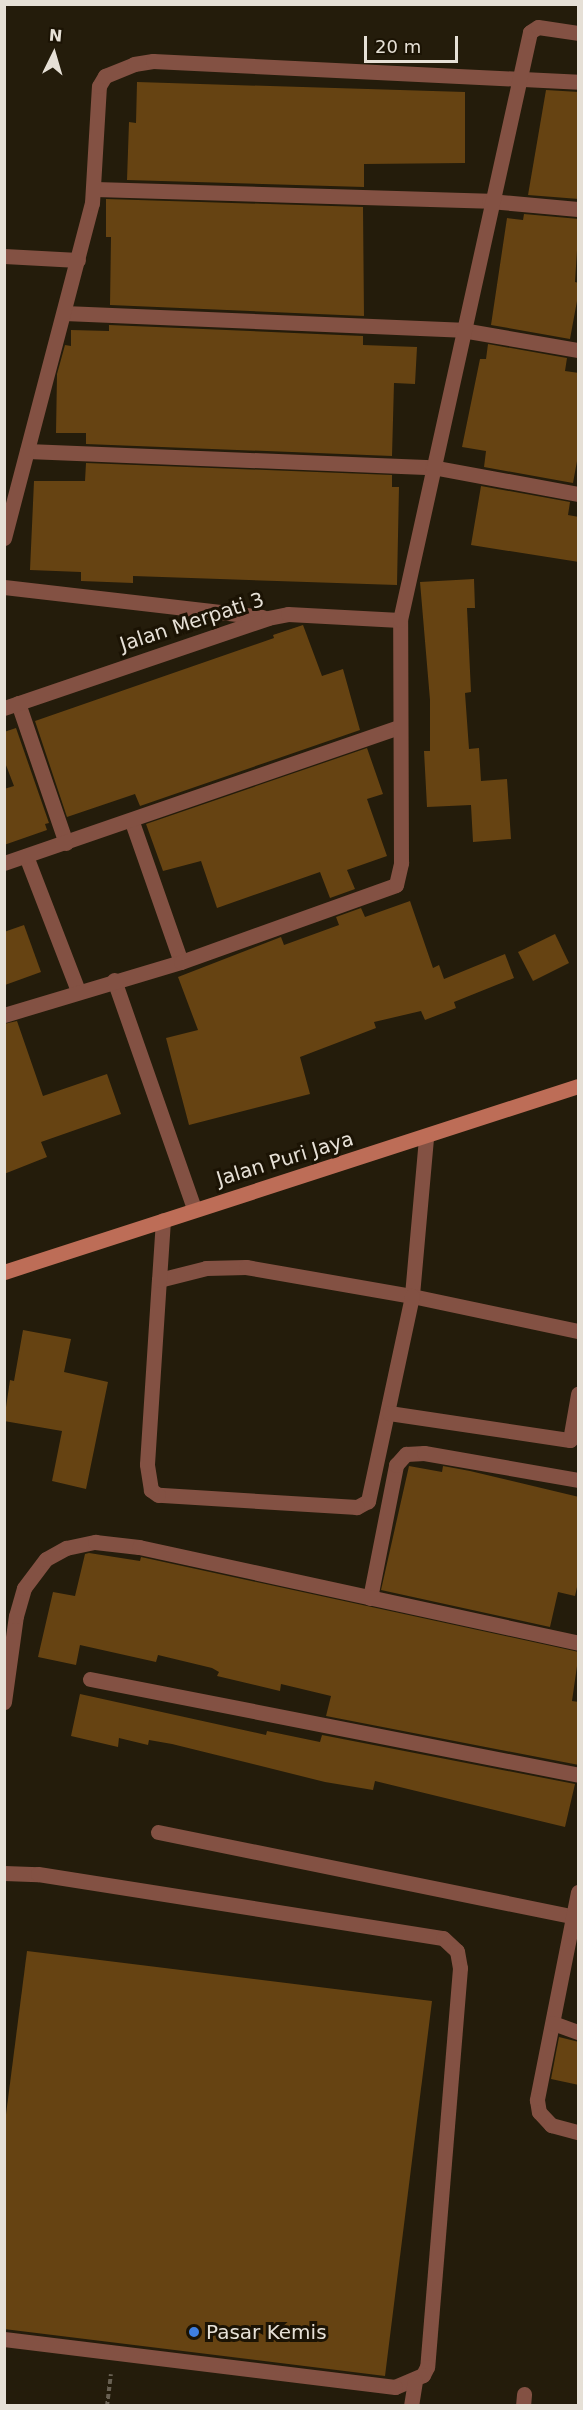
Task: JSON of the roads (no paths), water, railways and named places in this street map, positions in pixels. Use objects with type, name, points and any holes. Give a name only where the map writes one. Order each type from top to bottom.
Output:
[{"type":"street","points":[[4,1016],[114,980],[181,962],[396,885],[401,862],[400,620],[489,201],[531,29],[579,33]]},
{"type":"street","points":[[4,538],[95,189],[99,86],[105,76],[134,64],[153,61],[579,82]]},
{"type":"street","points":[[95,189],[489,201],[579,209]]},
{"type":"street","points":[[4,256],[78,260]]},
{"type":"street","points":[[64,313],[462,330],[579,350]]},
{"type":"street","points":[[27,451],[432,467],[579,494]]},
{"type":"street","points":[[4,587],[268,618]]},
{"type":"street","name":"Jalan Merpati 3","points":[[11,705],[268,618],[288,614],[400,620]]},
{"type":"street","points":[[11,705],[66,843]]},
{"type":"street","points":[[4,863],[132,822],[399,727]]},
{"type":"street","points":[[132,822],[181,962]]},
{"type":"street","points":[[26,856],[78,991]]},
{"type":"street","points":[[114,980],[158,1113],[194,1209]]},
{"type":"street","name":"Jalan Puri Jaya","points":[[4,1272],[194,1209],[426,1138],[579,1086]]},
{"type":"street","points":[[163,1220],[147,1477],[151,1490],[159,1495],[357,1507],[368,1501],[372,1492],[412,1296],[426,1138]]},
{"type":"street","points":[[159,1280],[206,1268],[246,1267],[412,1296],[579,1331]]},
{"type":"street","points":[[389,1413],[570,1440],[579,1394]]},
{"type":"street","points":[[370,1598],[396,1465],[406,1455],[424,1453],[579,1480]]},
{"type":"street","points":[[4,1702],[16,1616],[24,1587],[46,1559],[66,1548],[95,1542],[139,1547],[579,1643]]},
{"type":"street","points":[[90,1679],[579,1775]]},
{"type":"street","points":[[158,1832],[574,1917]]},
{"type":"street","points":[[4,1873],[38,1874],[443,1938],[458,1951],[459,1985],[428,2367],[415,2381],[395,2387],[4,2339]]},
{"type":"street","points":[[579,1892],[537,2100],[539,2112],[551,2125],[579,2133]]},
{"type":"street","points":[[553,2024],[579,2032]]},
{"type":"street","points":[[411,2406],[415,2381]]},
{"type":"place","name":"Pasar Kemis","points":[[194,2332]]}]
